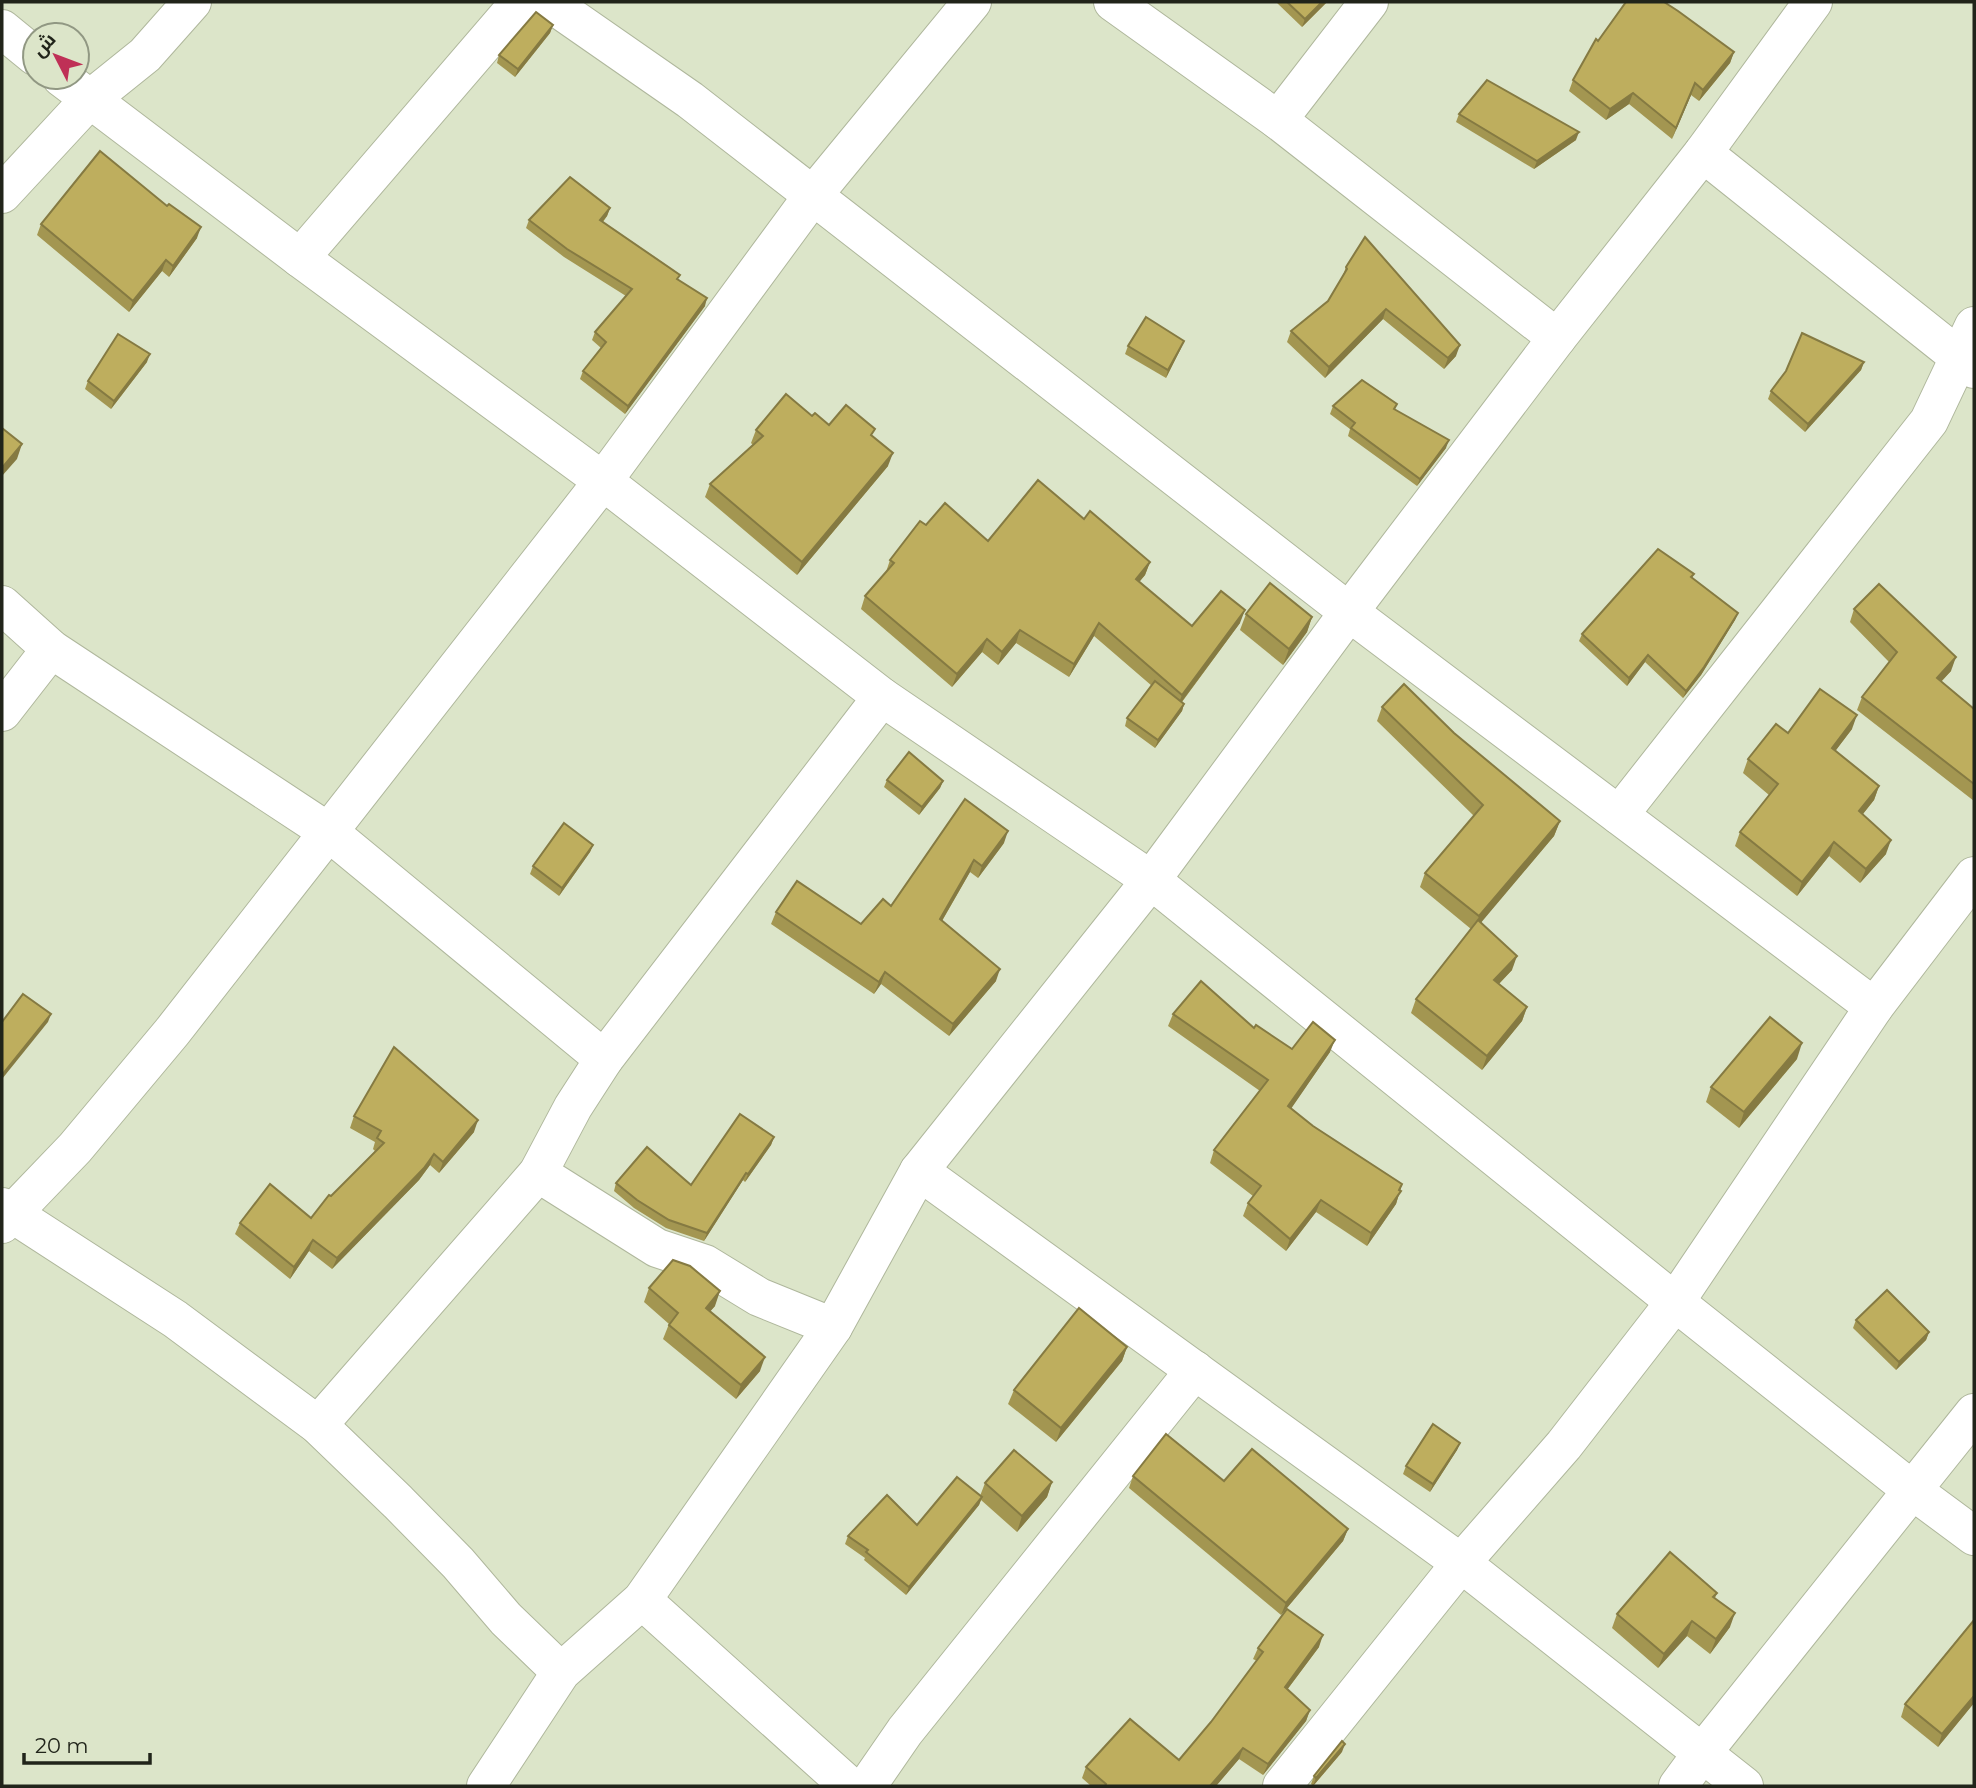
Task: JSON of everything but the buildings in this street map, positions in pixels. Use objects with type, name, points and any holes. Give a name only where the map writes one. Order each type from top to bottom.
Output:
[{"type":"street","points":[[91,80],[145,55],[191,2]]},
{"type":"street","points":[[300,258],[520,2]]},
{"type":"street","points":[[549,2],[690,100],[814,194],[1349,612],[1874,1007]]},
{"type":"street","points":[[561,1672],[506,1619],[458,1563],[398,1502],[318,1425],[175,1319],[6,1215],[75,1148],[164,1043],[603,481],[814,194],[972,2]]},
{"type":"street","points":[[1113,2],[1278,120],[1557,338]]},
{"type":"street","points":[[1278,120],[1369,2]]},
{"type":"street","points":[[486,1786],[561,1672],[642,1600],[833,1327],[919,1171],[1151,880],[1349,612],[1557,338],[1703,153],[1813,2]]},
{"type":"street","points":[[2,29],[21,45]]},
{"type":"street","points":[[2,194],[73,91]]},
{"type":"street","points":[[79,91],[603,481],[882,697],[1151,880],[1675,1302],[1974,1536]]},
{"type":"street","points":[[1619,816],[1929,421],[1969,350],[1703,153]]},
{"type":"street","points":[[2,605],[51,649],[330,833],[604,1059]]},
{"type":"street","points":[[2,712],[51,649]]},
{"type":"street","points":[[318,1425],[538,1173],[573,1107],[604,1059],[882,697]]},
{"type":"street","points":[[1282,1786],[1461,1563],[1564,1444],[1675,1302],[1874,1007],[1974,876]]},
{"type":"street","points":[[919,1171],[1461,1563],[1744,1786]]},
{"type":"street","points":[[538,1173],[657,1248],[705,1264],[759,1297],[833,1327]]},
{"type":"street","points":[[867,1786],[905,1731],[1195,1370]]},
{"type":"street","points":[[1678,1786],[1974,1413]]},
{"type":"street","points":[[642,1600],[849,1786]]}]
